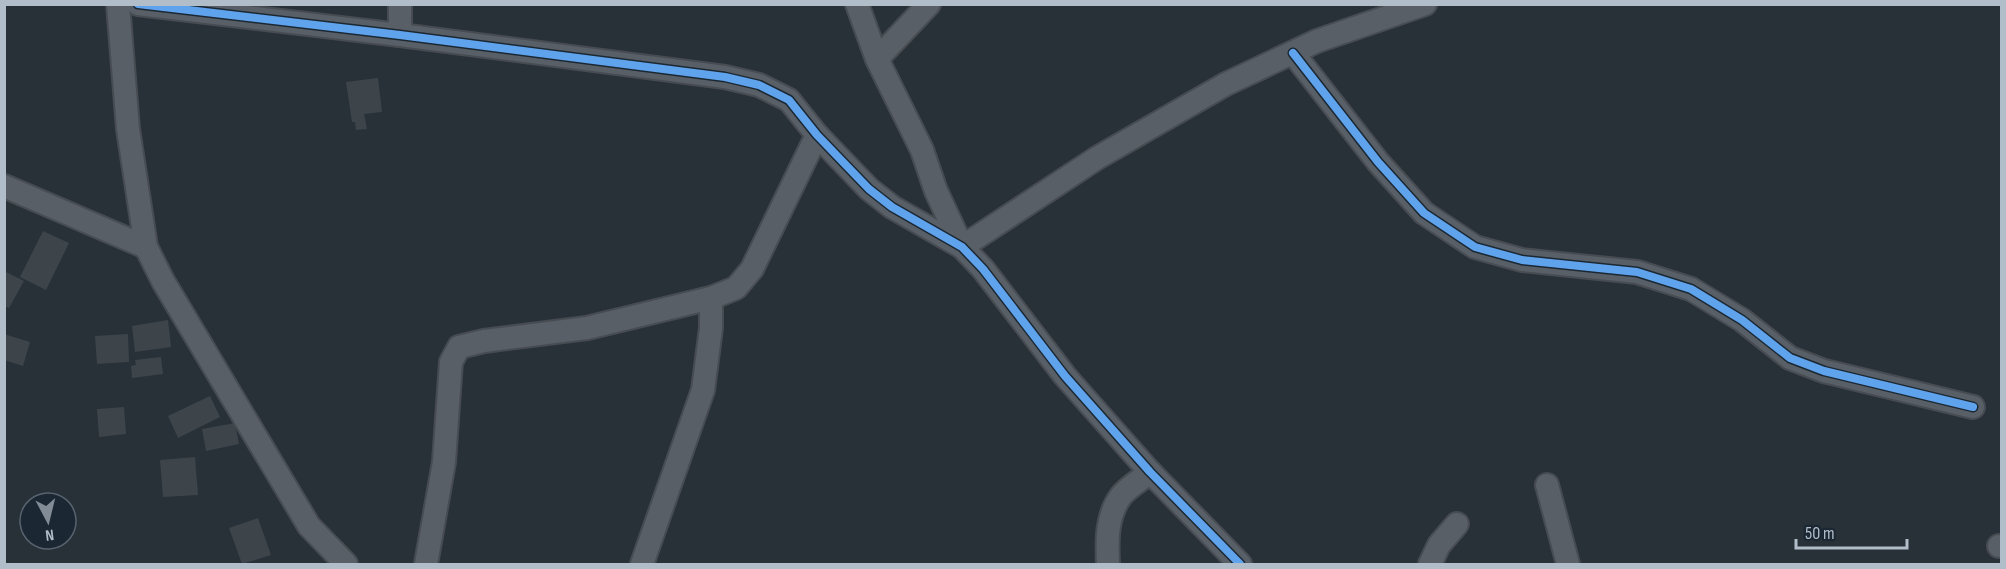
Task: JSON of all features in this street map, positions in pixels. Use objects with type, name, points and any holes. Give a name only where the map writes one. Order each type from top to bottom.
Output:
[{"type":"street","points":[[118,4],[128,129],[146,247],[163,281],[309,526],[346,564]]},
{"type":"street","points":[[138,4],[725,77],[759,85],[789,100],[817,135],[869,189],[892,207],[962,247],[983,269],[1065,376],[1150,472],[1240,564]]},
{"type":"street","points":[[400,4],[400,35]]},
{"type":"street","points":[[857,4],[877,59],[922,150],[936,191],[962,247]]},
{"type":"street","points":[[877,59],[929,4]]},
{"type":"street","points":[[962,247],[1097,158],[1226,84],[1317,41],[1397,9],[1425,4]]},
{"type":"street","points":[[1293,53],[1378,162],[1424,213],[1475,247],[1522,260],[1637,272],[1691,289],[1742,320],[1790,358],[1824,370],[1972,407]]},
{"type":"street","points":[[426,564],[444,462],[451,362],[459,347],[484,341],[587,328],[711,297],[736,288],[753,269],[817,135]]},
{"type":"street","points":[[4,186],[146,247]]},
{"type":"street","points":[[642,564],[703,390],[711,328],[711,297]]},
{"type":"street","points":[[1108,564],[1107,538],[1112,513],[1121,496],[1150,472]]},
{"type":"street","points":[[1546,485],[1568,564]]},
{"type":"street","points":[[1430,564],[1439,544],[1457,524]]},
{"type":"building","points":[[378,78],[382,112],[364,114],[367,129],[356,130],[355,122],[352,122],[346,82]]},
{"type":"building","points":[[43,231],[69,243],[46,290],[20,277]]},
{"type":"building","points":[[4,271],[24,281],[9,308],[4,306]]},
{"type":"building","points":[[168,320],[171,347],[135,352],[132,326]]},
{"type":"building","points":[[4,334],[30,342],[23,366],[4,360]]},
{"type":"building","points":[[128,334],[129,362],[97,364],[95,336]]},
{"type":"building","points":[[161,357],[163,374],[132,378],[131,366],[136,365],[135,360]]},
{"type":"building","points":[[210,396],[220,417],[178,438],[168,416]]},
{"type":"building","points":[[124,407],[126,434],[99,437],[97,409]]},
{"type":"building","points":[[235,423],[239,444],[206,451],[202,429]]},
{"type":"building","points":[[195,457],[198,495],[163,497],[160,460]]},
{"type":"building","points":[[258,518],[271,555],[242,564],[229,528]]},
{"type":"cycle path","points":[[138,4],[725,77],[759,85],[789,100],[817,135],[869,189],[892,207],[962,247],[983,269],[1065,376],[1150,472],[1240,564]]},
{"type":"cycle path","points":[[1293,53],[1378,162],[1424,213],[1475,247],[1522,260],[1637,272],[1691,289],[1742,320],[1790,358],[1824,371],[1973,407]]}]
